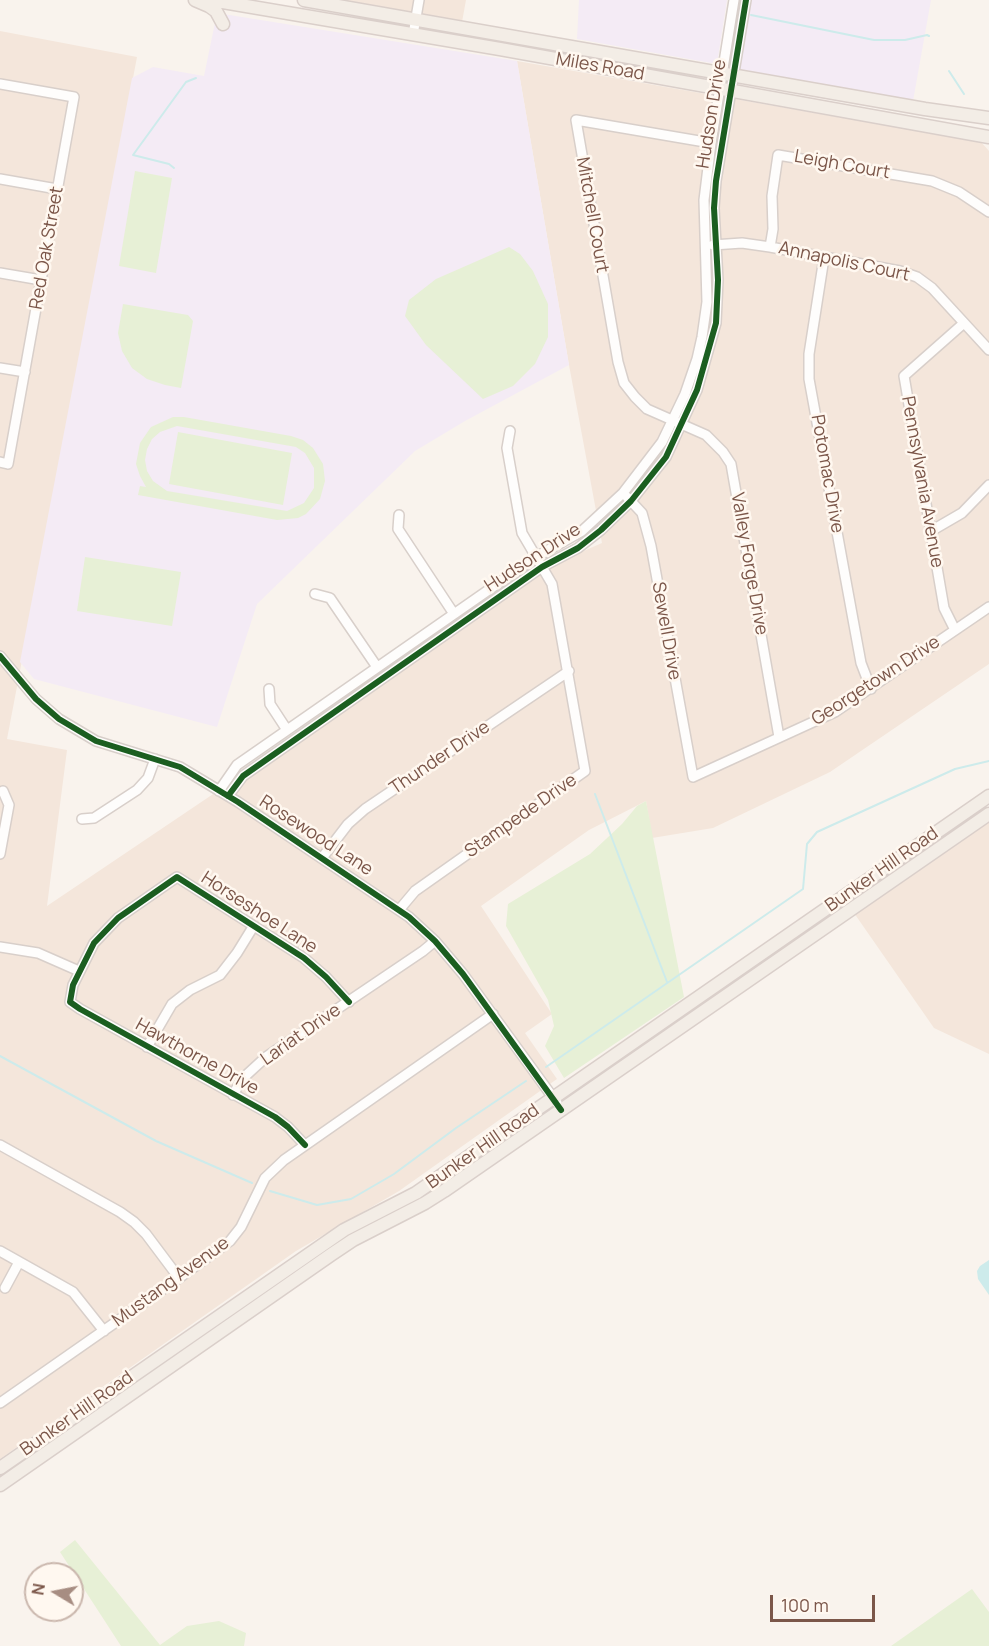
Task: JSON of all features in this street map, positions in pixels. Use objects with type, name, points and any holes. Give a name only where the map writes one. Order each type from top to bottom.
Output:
[{"type":"main road","points":[[195,0],[216,11],[223,24]]},
{"type":"main road","name":"Miles Road","points":[[211,0],[228,1],[989,137]]},
{"type":"main road","name":"Miles Road","points":[[304,0],[989,118]]},
{"type":"main road","points":[[591,65],[594,50]]},
{"type":"main road","name":"Bunker Hill Road","points":[[0,1468],[344,1230],[416,1193],[989,796]]},
{"type":"main road","name":"Bunker Hill Road","points":[[0,1485],[352,1240],[425,1203],[989,814]]},
{"type":"street","points":[[413,34],[419,0]]},
{"type":"street","name":"Hudson Drive","points":[[219,791],[237,765],[536,557],[582,531],[623,493],[678,423],[697,390],[716,322],[718,279],[714,208],[734,0]]},
{"type":"street","name":"Hudson Drive","points":[[728,74],[746,0]]},
{"type":"street","name":"Red Oak Street","points":[[0,84],[74,97],[8,464],[0,462]]},
{"type":"street","name":"Hudson Drive","points":[[228,796],[243,776],[542,567],[578,548],[631,501],[666,457],[692,377],[702,337],[707,302],[704,200],[711,142],[726,91]]},
{"type":"street","name":"Mitchell Court","points":[[678,423],[648,409],[624,383],[618,362],[576,120],[711,142]]},
{"type":"street","name":"Leigh Court","points":[[770,247],[773,229],[772,196],[778,155],[932,181],[959,192],[989,212]]},
{"type":"street","points":[[0,179],[57,189]]},
{"type":"street","name":"Annapolis Court","points":[[705,246],[742,243],[770,247],[900,271],[917,277],[932,288],[989,350]]},
{"type":"street","name":"Potomac Drive","points":[[824,258],[809,354],[809,380],[861,663],[871,689]]},
{"type":"street","points":[[0,273],[41,280]]},
{"type":"street","name":"Pennsylvania Avenue","points":[[955,630],[944,608],[904,376],[964,323]]},
{"type":"street","points":[[0,368],[25,372]]},
{"type":"street","name":"Valley Forge Drive","points":[[678,423],[706,435],[723,452],[731,465],[779,737]]},
{"type":"street","name":"Stampede Drive","points":[[399,909],[415,891],[585,771],[552,584],[522,533],[507,448],[510,431]]},
{"type":"street","points":[[931,531],[962,513],[989,485]]},
{"type":"street","name":"Sewell Drive","points":[[623,493],[642,513],[651,546],[693,777]]},
{"type":"street","points":[[399,515],[398,529],[454,614]]},
{"type":"street","points":[[315,594],[330,598],[377,667]]},
{"type":"street","name":"Georgetown Drive","points":[[693,777],[835,712],[989,607]]},
{"type":"street","name":"Rosewood Lane","points":[[0,656],[36,699],[59,719],[96,741],[180,767],[399,909],[435,940],[493,1014],[561,1110]]},
{"type":"street","name":"Thunder Drive","points":[[322,858],[348,824],[365,809],[568,671]]},
{"type":"street","points":[[269,689],[270,704],[286,730]]},
{"type":"street","points":[[82,819],[94,818],[137,790],[148,778],[155,759]]},
{"type":"street","points":[[0,854],[9,805],[3,791]]},
{"type":"street","name":"Horseshoe Lane","points":[[79,970],[94,943],[118,918],[177,877],[304,958],[349,1002]]},
{"type":"street","points":[[147,1047],[172,1004],[190,990],[219,975],[237,953],[253,927]]},
{"type":"street","name":"Lariat Drive","points":[[233,1095],[242,1078],[266,1057],[423,951],[435,940]]},
{"type":"street","points":[[0,947],[38,953],[79,970]]},
{"type":"street","name":"Hawthorne Drive","points":[[79,970],[70,1002],[275,1117],[305,1145]]},
{"type":"street","name":"Mustang Avenue","points":[[0,1403],[230,1241],[242,1227],[265,1178],[305,1145],[493,1014]]},
{"type":"street","points":[[0,1145],[120,1212],[147,1234],[179,1278]]},
{"type":"street","points":[[0,1251],[73,1292],[104,1331]]},
{"type":"street","points":[[5,1288],[19,1262]]},
{"type":"shaded area","points":[[335,0],[466,0],[462,22]]},
{"type":"shaded area","points":[[579,0],[727,0],[717,64],[577,39]]},
{"type":"shaded area","points":[[750,0],[931,0],[913,101],[738,71]]},
{"type":"shaded area","points":[[217,13],[517,61],[569,365],[465,421],[415,451],[257,604],[217,727],[34,679],[20,662],[132,78],[153,67],[204,76]]},
{"type":"shaded area","points":[[0,31],[137,57],[7,739],[67,750],[47,906],[556,563],[602,543],[517,61],[981,142],[989,151],[989,664],[830,772],[713,828],[652,838],[646,801],[589,830],[481,906],[552,1014],[525,1033],[557,1079],[399,1191],[296,1251],[0,1459]]},
{"type":"shaded area","points":[[989,820],[989,1054],[934,1028],[854,913]]},
{"type":"green space","points":[[135,171],[172,178],[156,273],[119,266]]},
{"type":"green space","points":[[509,247],[520,254],[533,271],[548,304],[548,337],[535,364],[513,386],[483,399],[426,345],[405,316],[409,300],[436,279]]},
{"type":"green space","points":[[123,304],[188,315],[193,321],[181,388],[147,379],[132,368],[122,351],[118,333]]},
{"type":"green space","points":[[173,417],[184,417],[303,440],[313,448],[323,464],[325,481],[320,499],[306,514],[298,518],[277,520],[138,495],[140,486],[146,487],[136,464],[140,443],[151,427]],"holes":[[[177,426],[296,447],[305,453],[314,468],[314,488],[304,503],[287,511],[167,491],[153,481],[147,471],[145,460],[152,439],[160,432]]]},
{"type":"green space","points":[[178,432],[292,453],[283,505],[169,484]]},
{"type":"green space","points":[[85,557],[181,572],[172,626],[77,611]]},
{"type":"green space","points":[[646,801],[684,997],[564,1078],[545,1046],[554,1026],[548,1000],[506,926],[508,904],[590,854],[622,824],[637,806]]},
{"type":"green space","points":[[75,1540],[160,1645],[187,1626],[219,1621],[246,1633],[244,1646],[121,1646],[84,1589],[84,1562],[66,1562],[60,1552]]},
{"type":"green space","points":[[972,1589],[989,1612],[989,1646],[891,1646]]},
{"type":"water","points":[[989,1260],[989,1295],[978,1279],[977,1271]]},
{"type":"waterway","points":[[751,15],[874,40],[905,40],[929,36]]},
{"type":"waterway","points":[[949,71],[964,94]]},
{"type":"waterway","points":[[174,168],[169,164],[133,155],[186,82],[196,78]]},
{"type":"waterway","points":[[546,1067],[803,889],[807,844],[817,832],[955,769],[989,761]]},
{"type":"waterway","points":[[595,794],[667,982]]},
{"type":"waterway","points":[[0,1056],[156,1141],[252,1183]]},
{"type":"waterway","points":[[270,1191],[317,1205],[351,1199],[394,1174],[456,1128],[526,1081]]},
{"type":"cycle path","points":[[228,796],[243,776],[542,567],[578,548],[631,501],[666,457],[697,390],[716,323],[718,280],[714,208],[716,181],[746,0]]},
{"type":"cycle path","points":[[0,656],[36,699],[59,719],[96,741],[180,767],[238,802],[409,917],[435,941],[463,974],[561,1110]]},
{"type":"cycle path","points":[[305,1145],[275,1117],[80,1009],[70,1002],[73,985],[94,943],[118,918],[177,877],[304,958],[349,1002]]}]
